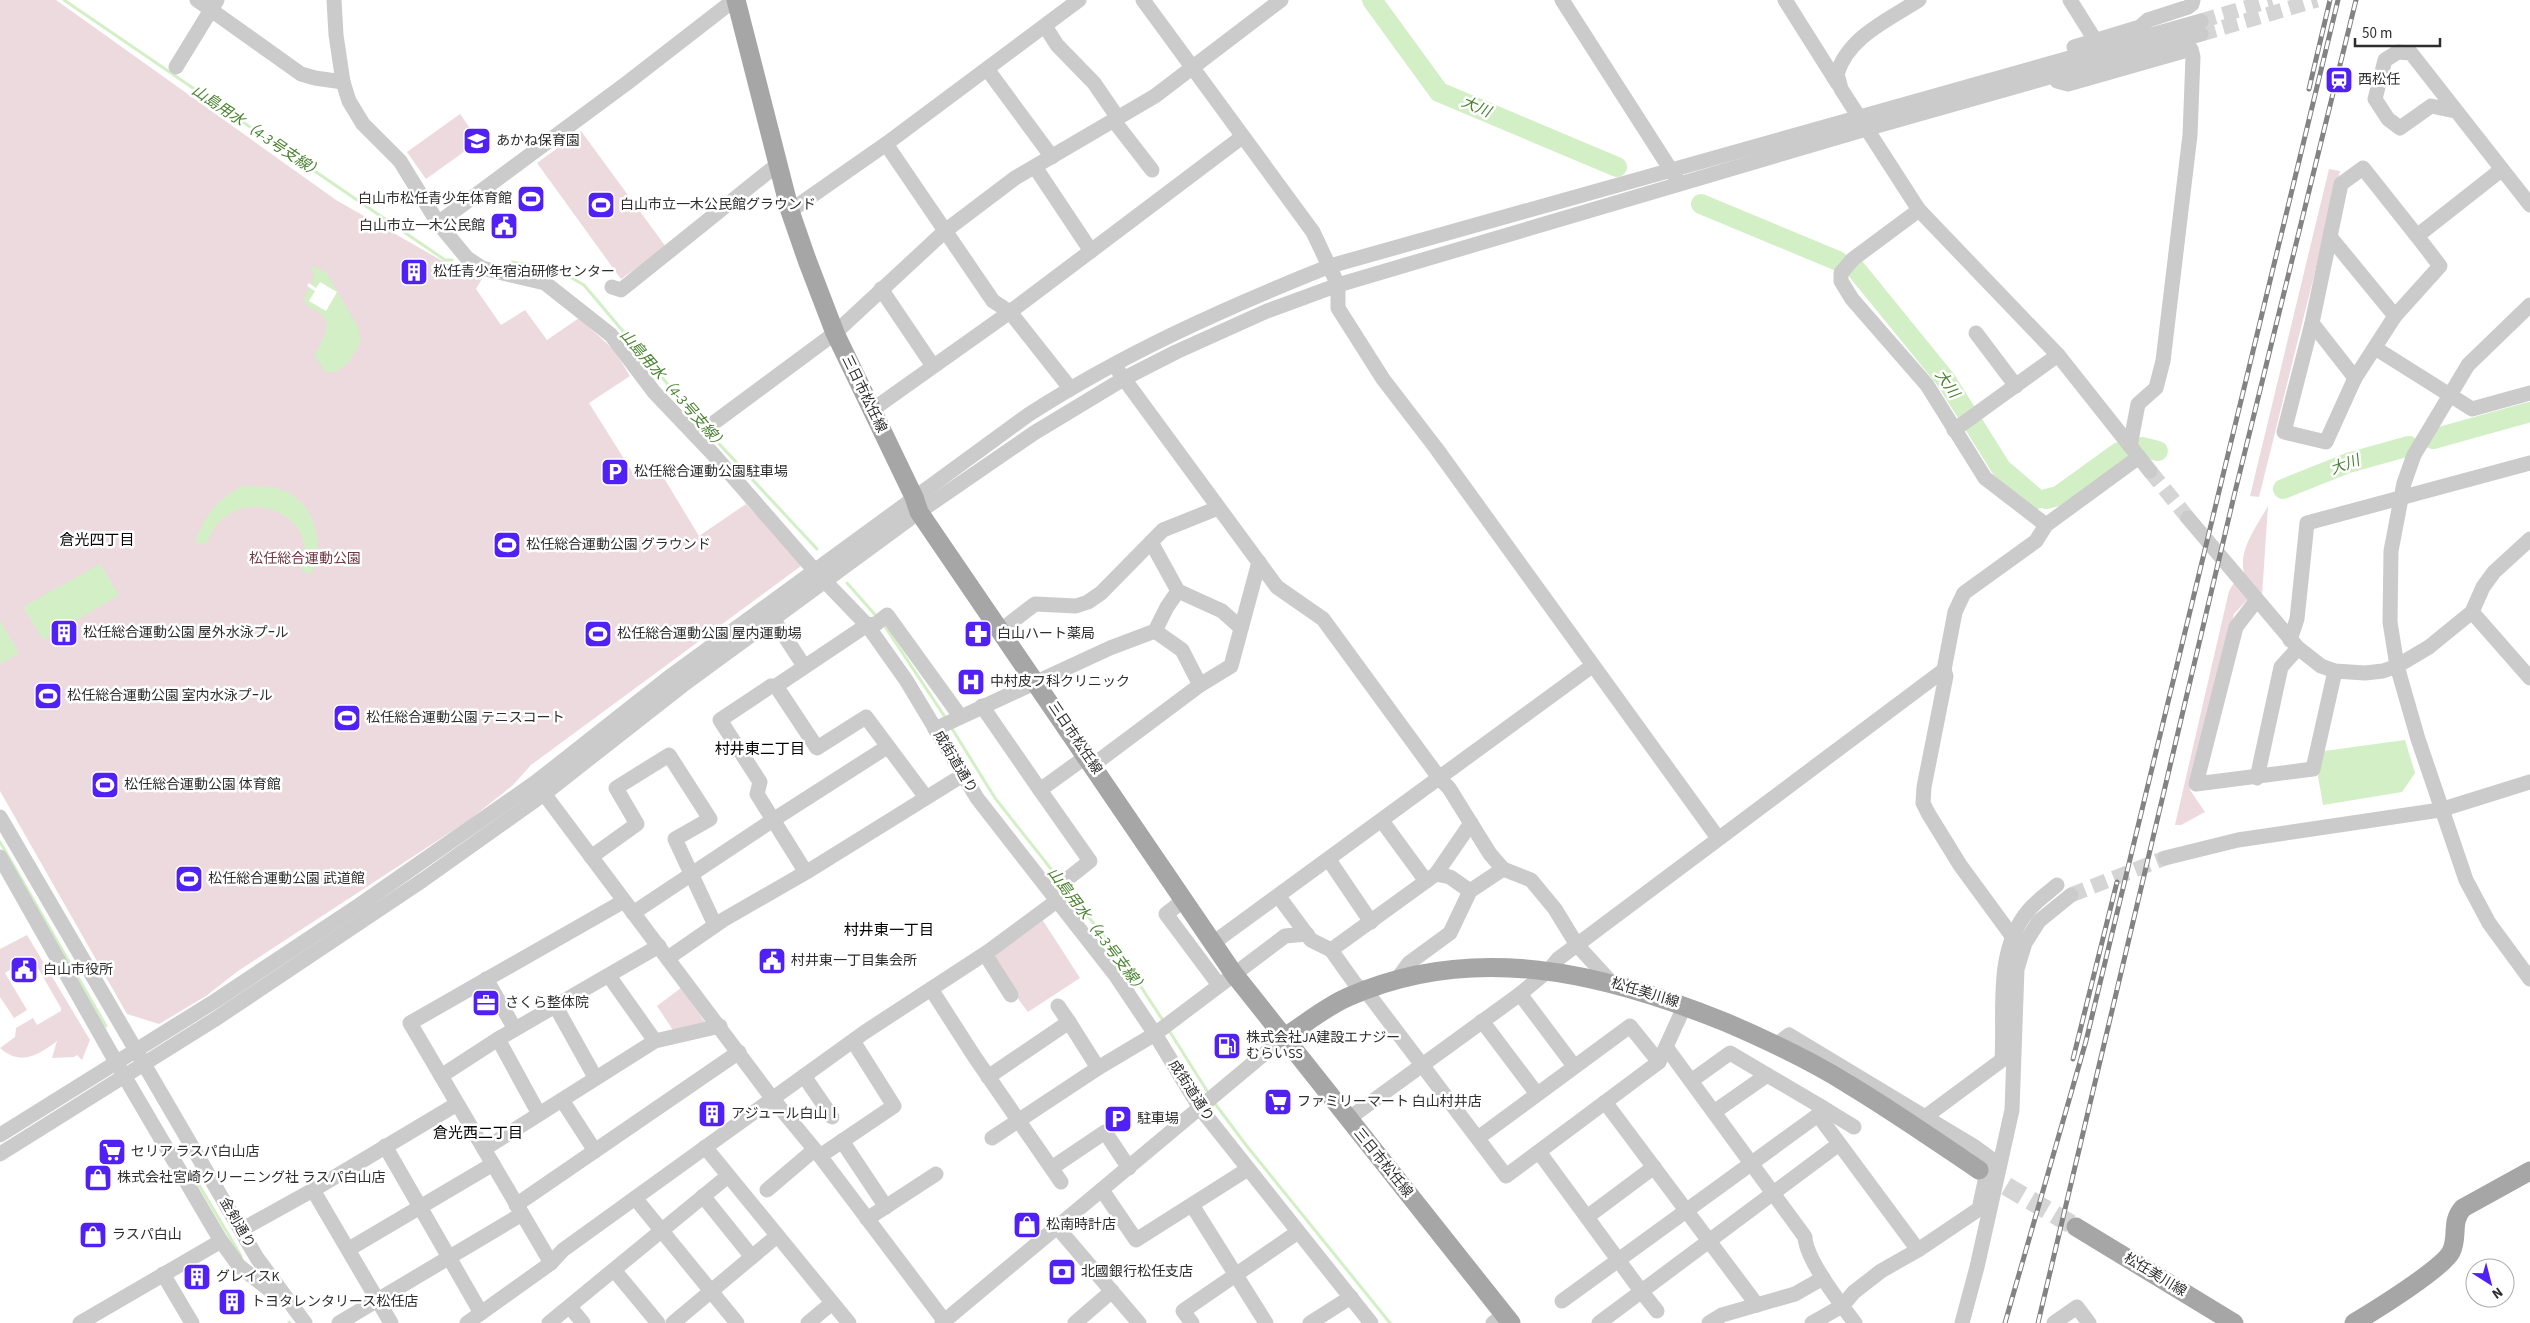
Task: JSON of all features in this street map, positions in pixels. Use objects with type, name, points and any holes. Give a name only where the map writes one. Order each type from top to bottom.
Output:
[{"type":"main road","name":"三日市松任線","points":[[735,0],[790,211],[835,333],[917,504],[1213,943],[1227,979],[1283,1038],[1503,1320]]},
{"type":"main road","name":"松任美川線","points":[[1283,1038],[1347,998],[1396,981],[1441,970],[1489,968],[1549,970],[1611,982],[1684,1005],[1776,1046],[1847,1083],[1979,1170]]},
{"type":"main road","points":[[2354,1323],[2438,1266],[2451,1252],[2456,1216],[2463,1208],[2530,1171]]},
{"type":"main road","name":"松任美川線","points":[[2076,1227],[2234,1323]]},
{"type":"street","points":[[198,0],[214,5],[301,74],[343,82]]},
{"type":"street","points":[[334,0],[336,35],[343,82],[349,101],[363,124],[400,160],[438,223],[627,83],[735,0]]},
{"type":"street","points":[[790,211],[886,144],[1079,0]]},
{"type":"street","points":[[1143,0],[1313,232],[1338,285],[1338,308],[1373,364],[1436,448],[1718,838]]},
{"type":"street","points":[[704,430],[835,333],[945,230],[1015,178],[1155,96],[1281,0]]},
{"type":"street","points":[[1562,0],[1671,171],[1682,185]]},
{"type":"street","points":[[1784,0],[1919,210],[2058,355],[2150,471]]},
{"type":"street","points":[[1841,89],[1837,74],[1847,50],[1859,39],[1919,0]]},
{"type":"street","points":[[2070,0],[2095,40]]},
{"type":"street","points":[[2044,73],[2053,55],[2140,27],[2148,20],[2188,7],[2193,0]]},
{"type":"street","points":[[176,67],[214,5]]},
{"type":"street","points":[[1044,26],[1057,45],[1094,83],[1116,120],[1152,170]]},
{"type":"street","points":[[0,1154],[293,968],[826,582],[917,504],[1028,414],[1070,388],[1156,341],[1232,305],[1330,266],[1671,171],[1862,123],[2201,27]]},
{"type":"street","points":[[2012,936],[1960,865],[1923,803],[1924,786],[1946,676],[1944,670],[1955,612],[1964,593],[2036,541],[2046,525],[2134,451],[2138,404],[2156,388],[2163,361],[2190,135],[2193,58],[2191,49],[2068,84],[2044,73]]},
{"type":"street","points":[[2455,111],[2431,106],[2400,128],[2388,119],[2375,99],[2385,60],[2398,52],[2411,53],[2530,205]]},
{"type":"street","points":[[987,69],[1052,157]]},
{"type":"street","points":[[0,1135],[278,960],[540,788],[672,675],[815,571],[917,504],[1125,378],[1267,311],[1338,285],[1682,185],[1862,123]]},
{"type":"street","points":[[872,410],[1010,312],[1242,137]]},
{"type":"street","points":[[886,144],[993,301],[1010,312],[1070,388]]},
{"type":"street","points":[[612,287],[621,290],[778,164]]},
{"type":"street","points":[[1035,166],[1091,250]]},
{"type":"street","points":[[2363,168],[2417,236],[2440,266],[2395,316],[2355,378],[2326,442],[2284,432],[2312,323],[2342,184],[2363,168]]},
{"type":"street","points":[[2417,236],[2501,170]]},
{"type":"street","points":[[1919,210],[1853,259],[1841,273],[1841,281],[1852,299],[1927,385],[1966,422],[1985,478],[2046,525]]},
{"type":"street","name":"成街道通り","points":[[438,223],[467,258],[482,268],[545,283],[611,334],[654,392],[704,430],[815,571],[876,622],[906,680],[948,722],[962,774],[976,798],[1055,894],[1116,976],[1163,1027],[1248,1169],[1371,1323]]},
{"type":"street","points":[[2331,238],[2395,316]]},
{"type":"street","points":[[882,288],[933,366]]},
{"type":"street","points":[[2530,305],[2468,365],[2414,455],[2401,498],[2391,551],[2390,622],[2397,666],[2440,810],[2466,880],[2489,923],[2530,979]]},
{"type":"street","points":[[2312,323],[2355,378]]},
{"type":"street","points":[[1976,333],[2016,386]]},
{"type":"street","points":[[2375,348],[2472,409],[2530,393]]},
{"type":"street","points":[[1966,422],[2058,355]]},
{"type":"street","points":[[1113,364],[1277,587],[1323,619],[1440,779],[1449,788],[1490,854],[1503,869],[1531,880],[1555,908],[1577,945],[1611,982]]},
{"type":"street","points":[[2257,778],[2281,668],[2294,644],[2307,522],[2530,463]]},
{"type":"street","points":[[1001,630],[1036,604],[1076,606],[1088,602],[1101,593],[1163,530],[1218,508]]},
{"type":"street","points":[[2188,518],[2294,644],[2321,666],[2335,671],[2365,673],[2383,672],[2429,647],[2472,612],[2483,587],[2494,572],[2530,539]]},
{"type":"street","points":[[1151,542],[1178,591],[1222,611],[1241,628]]},
{"type":"street","points":[[1040,790],[1090,760],[1231,666],[1259,562]]},
{"type":"street","points":[[806,871],[757,794],[760,782],[720,720],[770,686],[776,686],[804,666],[887,615],[948,722],[1110,648],[1155,631],[1166,607],[1178,591]]},
{"type":"street","points":[[2256,601],[2236,627],[2196,784],[2257,778],[2313,768],[2335,671]]},
{"type":"street","points":[[2472,612],[2530,678]]},
{"type":"street","points":[[774,620],[804,666]]},
{"type":"street","points":[[1155,631],[1182,650],[1200,685]]},
{"type":"street","points":[[1213,943],[1279,897],[1592,666]]},
{"type":"street","points":[[1348,1119],[1520,994],[1549,970],[1558,959],[1944,670]]},
{"type":"street","points":[[776,686],[817,748],[866,717],[887,748],[925,796]]},
{"type":"street","points":[[467,1323],[551,1263],[562,1250],[772,1098],[853,1041],[985,954],[1055,894],[1068,879],[1090,862],[982,706]]},
{"type":"street","points":[[551,1263],[410,1023],[486,979],[690,876],[773,820],[887,748]]},
{"type":"street","points":[[591,857],[638,824],[616,788],[669,755],[710,819],[675,839],[690,876],[714,925]]},
{"type":"street","points":[[441,1076],[498,1039],[609,976],[663,952],[714,925],[806,871],[962,774]]},
{"type":"street","points":[[2166,858],[2238,840],[2440,810],[2530,782]]},
{"type":"street","points":[[540,788],[720,1026],[772,1098],[817,1153],[944,1322],[1283,1038]]},
{"type":"street","name":"金剣通り","points":[[0,817],[240,1230],[257,1258],[294,1309]]},
{"type":"street","points":[[1382,821],[1431,878]]},
{"type":"street","points":[[1331,950],[1431,878],[1471,823]]},
{"type":"street","name":"金剣通り","points":[[0,857],[116,1062],[221,1241],[239,1266],[294,1309]]},
{"type":"street","points":[[1329,860],[1371,922]]},
{"type":"street","points":[[1396,981],[1409,963],[1450,934],[1470,891],[1503,869]]},
{"type":"street","points":[[1431,878],[1450,877],[1470,891]]},
{"type":"street","points":[[1925,1117],[2002,1060],[2002,986],[2012,936],[2028,910],[2057,885]]},
{"type":"street","points":[[1962,1323],[1977,1267],[2012,1110],[2017,969],[2025,942],[2040,921],[2071,895]]},
{"type":"street","points":[[1279,897],[1311,940],[1331,950],[1356,985],[1366,991],[1506,1176],[1659,1062],[1684,1005]]},
{"type":"street","points":[[1184,900],[1166,914],[1227,979]]},
{"type":"street","points":[[992,1138],[1163,1027],[1285,936],[1307,934]]},
{"type":"street","points":[[985,954],[1012,994]]},
{"type":"street","points":[[609,976],[655,1041]]},
{"type":"street","points":[[486,979],[515,1029]]},
{"type":"street","points":[[931,989],[988,1077],[1053,1167],[1061,1182]]},
{"type":"street","points":[[1520,994],[1574,1066]]},
{"type":"street","points":[[1058,1006],[1098,1068]]},
{"type":"street","points":[[556,1007],[595,1077]]},
{"type":"street","points":[[1482,1021],[1537,1094]]},
{"type":"street","points":[[988,1077],[1069,1022]]},
{"type":"street","points":[[484,1149],[595,1077],[655,1041],[720,1026]]},
{"type":"street","points":[[1478,1138],[1630,1026],[1659,1062]]},
{"type":"street","points":[[1776,1046],[1789,1035],[1975,1147],[1990,1158],[1978,1209],[1918,1250],[1866,1282],[1842,1306],[1812,1323]]},
{"type":"street","points":[[498,1039],[539,1114]]},
{"type":"street","points":[[766,1190],[817,1153],[842,1141],[894,1106],[853,1041]]},
{"type":"street","points":[[1666,1047],[1805,1237],[1806,1245],[1823,1278],[1856,1323]]},
{"type":"street","points":[[340,1323],[449,1258],[519,1209],[595,1151],[739,1052]]},
{"type":"street","points":[[1691,1081],[1730,1053],[1819,1110],[1854,1127]]},
{"type":"street","points":[[1714,1112],[1767,1075]]},
{"type":"street","points":[[804,1076],[832,1117]]},
{"type":"street","points":[[562,1100],[595,1151]]},
{"type":"street","points":[[1605,1102],[1757,1305]]},
{"type":"street","points":[[240,1230],[313,1190],[457,1104]]},
{"type":"street","points":[[1819,1110],[1839,1144],[1918,1250]]},
{"type":"street","points":[[1562,1301],[1752,1164],[1819,1110]]},
{"type":"street","points":[[1053,1167],[1105,1132],[1129,1168]]},
{"type":"street","points":[[842,1141],[886,1207]]},
{"type":"street","points":[[1598,1323],[1839,1144]]},
{"type":"street","points":[[385,1146],[481,1313]]},
{"type":"street","points":[[705,1148],[849,1323]]},
{"type":"street","points":[[1539,1152],[1657,1311]]},
{"type":"street","points":[[349,1249],[493,1164]]},
{"type":"street","points":[[1586,1217],[1654,1166]]},
{"type":"street","points":[[1102,1190],[1136,1240],[1248,1169]]},
{"type":"street","points":[[867,1219],[936,1174]]},
{"type":"street","points":[[549,1323],[570,1308],[728,1176]]},
{"type":"street","points":[[313,1190],[391,1323]]},
{"type":"street","points":[[703,1196],[752,1256]]},
{"type":"street","points":[[635,1198],[737,1323]]},
{"type":"street","points":[[1192,1205],[1266,1323]]},
{"type":"street","points":[[1057,1228],[1139,1323]]},
{"type":"street","points":[[1192,1323],[1183,1311],[1234,1274],[1298,1232]]},
{"type":"street","points":[[673,1323],[777,1236]]},
{"type":"street","points":[[86,1321],[221,1241]]},
{"type":"street","points":[[614,1270],[658,1323]]},
{"type":"street","points":[[163,1274],[192,1323]]},
{"type":"street","points":[[1709,1323],[1728,1319],[1757,1305],[1795,1294],[1823,1278]]},
{"type":"street","points":[[1075,1323],[1112,1291]]},
{"type":"street","points":[[1310,1323],[1351,1298]]},
{"type":"street","points":[[808,1323],[832,1304]]},
{"type":"street","points":[[2054,1323],[2077,1307],[2089,1323]]},
{"type":"street","points":[[570,1308],[583,1323]]},
{"type":"street","points":[[294,1309],[305,1323]]},
{"type":"green space","name":"松任総合運動公園","points":[[0,0],[56,0],[336,200],[453,267],[455,264],[483,277],[476,289],[501,325],[525,310],[547,340],[579,318],[614,350],[630,376],[589,403],[636,478],[656,465],[699,536],[746,504],[774,533],[801,566],[531,765],[513,785],[469,820],[238,971],[206,996],[159,1024],[127,1014],[0,791]]},
{"type":"green space","points":[[460,114],[479,141],[426,179],[407,152]]},
{"type":"green space","name":"白山市立一木公民館グラウンド","points":[[581,131],[666,247],[621,279],[537,163]]},
{"type":"green space","points":[[2329,169],[2340,171],[2259,497],[2250,496]]},
{"type":"green space","points":[[2268,506],[2262,596],[2246,579],[2243,560],[2248,541]]},
{"type":"green space","points":[[2235,581],[2248,599],[2234,614],[2190,790],[2205,812],[2181,825],[2175,825],[2229,591]]},
{"type":"green space","points":[[1040,916],[1080,978],[1028,1012],[986,956]]},
{"type":"green space","points":[[27,935],[90,1040],[82,1060],[77,1055],[74,1057],[52,1058],[57,1041],[36,1055],[22,1058],[15,1057],[0,1048],[15,1037],[16,1028],[33,1018],[37,1025],[61,1011],[31,956],[5,973],[27,1010],[14,1018],[0,997],[0,949]]},
{"type":"green space","points":[[681,988],[707,1025],[675,1033],[657,1006]]},
{"type":"shaded area","points":[[311,265],[326,272],[359,329],[360,343],[349,362],[336,372],[326,372],[314,356],[323,339],[326,321],[323,316],[306,304],[304,299],[313,281]]},
{"type":"shaded area","points":[[243,486],[266,487],[284,491],[299,500],[306,509],[316,530],[317,542],[315,565],[310,575],[301,569],[305,549],[300,531],[288,518],[271,510],[253,507],[234,511],[218,523],[207,544],[195,542],[203,524],[219,502]]},
{"type":"shaded area","points":[[100,564],[119,595],[43,640],[23,607]]},
{"type":"shaded area","points":[[0,621],[19,653],[0,664]]},
{"type":"shaded area","points":[[2405,740],[2415,773],[2402,792],[2323,805],[2318,776],[2324,751]]},
{"type":"pier","points":[[320,282],[337,292],[326,311],[309,301],[315,291],[307,286],[309,283],[316,288]]},
{"type":"waterway","name":"山島用水（4-3号支線）","points":[[64,0],[445,260],[452,260]]},
{"type":"waterway","name":"大川","points":[[1372,0],[1439,92],[1617,167]]},
{"type":"waterway","name":"大川","points":[[1701,204],[1838,261]]},
{"type":"waterway","name":"山島用水（4-3号支線）","points":[[512,262],[556,269],[584,285],[703,426]]},
{"type":"waterway","name":"大川","points":[[1855,268],[1946,380],[2001,468],[2037,499]]},
{"type":"waterway","name":"大川","points":[[2433,439],[2530,412]]},
{"type":"waterway","name":"山島用水（4-3号支線）","points":[[709,433],[817,549]]},
{"type":"waterway","name":"大川","points":[[2283,489],[2348,463],[2409,446]]},
{"type":"waterway","name":"大川","points":[[2142,447],[2158,451]]},
{"type":"waterway","name":"大川","points":[[2046,499],[2058,496],[2119,452]]},
{"type":"waterway","name":"山島用水（4-3号支線）","points":[[847,583],[878,618]]},
{"type":"waterway","name":"山島用水（4-3号支線）","points":[[884,625],[947,720]]},
{"type":"waterway","name":"山島用水（4-3号支線）","points":[[951,727],[995,798],[1059,879]]},
{"type":"waterway","points":[[0,842],[106,1026]]},
{"type":"waterway","name":"山島用水（4-3号支線）","points":[[1064,886],[1126,964],[1164,1022]]},
{"type":"waterway","name":"山島用水（4-3号支線）","points":[[1168,1029],[1209,1094]]},
{"type":"waterway","name":"山島用水（4-3号支線）","points":[[1213,1101],[1246,1145],[1390,1323]]},
{"type":"waterway","points":[[199,1185],[241,1256]]},
{"type":"tunnel","points":[[2201,21],[2272,0]]},
{"type":"tunnel","points":[[2201,34],[2317,0]]},
{"type":"tunnel","points":[[2150,471],[2188,518]]},
{"type":"tunnel","points":[[2071,895],[2165,858]]},
{"type":"tunnel","points":[[1982,1172],[2076,1227]]},
{"type":"railway","points":[[2309,89],[2330,0]]},
{"type":"railway","points":[[2005,1323],[2086,1041],[2338,0]]},
{"type":"railway","points":[[2038,1323],[2234,496],[2356,0]]},
{"type":"railway","points":[[2073,1059],[2117,882]]},
{"type":"place","name":"西松任","points":[[2339,80]]},
{"type":"place","name":"あかね保育園","points":[[477,141]]},
{"type":"place","name":"白山市松任青少年体育館","points":[[531,199]]},
{"type":"place","name":"白山市立一木公民館グラウンド","points":[[601,205]]},
{"type":"place","name":"白山市立一木公民館","points":[[504,226]]},
{"type":"place","name":"松任青少年宿泊研修センター","points":[[414,272]]},
{"type":"place","name":"松任総合運動公園駐車場","points":[[615,472]]},
{"type":"place","name":"松任総合運動公園 グラウンド","points":[[507,545]]},
{"type":"place","name":"松任総合運動公園 屋外水泳プｰル","points":[[64,633]]},
{"type":"place","name":"松任総合運動公園 屋内運動場","points":[[598,634]]},
{"type":"place","name":"白山ハート薬局","points":[[978,634]]},
{"type":"place","name":"中村皮フ科クリニック","points":[[971,682]]},
{"type":"place","name":"松任総合運動公園 室内水泳プｰル","points":[[48,696]]},
{"type":"place","name":"松任総合運動公園 テニスコート","points":[[347,718]]},
{"type":"place","name":"松任総合運動公園 体育館","points":[[105,785]]},
{"type":"place","name":"松任総合運動公園 武道館","points":[[189,879]]},
{"type":"place","name":"村井東一丁目集会所","points":[[772,961]]},
{"type":"place","name":"白山市役所","points":[[24,970]]},
{"type":"place","name":"さくら整体院","points":[[486,1003]]},
{"type":"place","name":"株式会社JA建設エナジー むらいSS","points":[[1227,1046]]},
{"type":"place","name":"ファミリーマート 白山村井店","points":[[1278,1102]]},
{"type":"place","name":"アジュール白山Ⅰ","points":[[712,1114]]},
{"type":"place","name":"駐車場","points":[[1118,1119]]},
{"type":"place","name":"セリア ラスパ白山店","points":[[112,1152]]},
{"type":"place","name":"株式会社宮崎クリーニング社 ラスパ白山店","points":[[98,1178]]},
{"type":"place","name":"松南時計店","points":[[1027,1225]]},
{"type":"place","name":"ラスパ白山","points":[[93,1235]]},
{"type":"place","name":"北國銀行松任支店","points":[[1062,1272]]},
{"type":"place","name":"グレイスK","points":[[197,1277]]},
{"type":"place","name":"トヨタレンタリース松任店","points":[[232,1302]]},
{"type":"district","name":"倉光四丁目","points":[[97,540]]},
{"type":"district","name":"村井東二丁目","points":[[760,749]]},
{"type":"district","name":"村井東一丁目","points":[[889,930]]},
{"type":"district","name":"倉光西二丁目","points":[[478,1133]]}]
